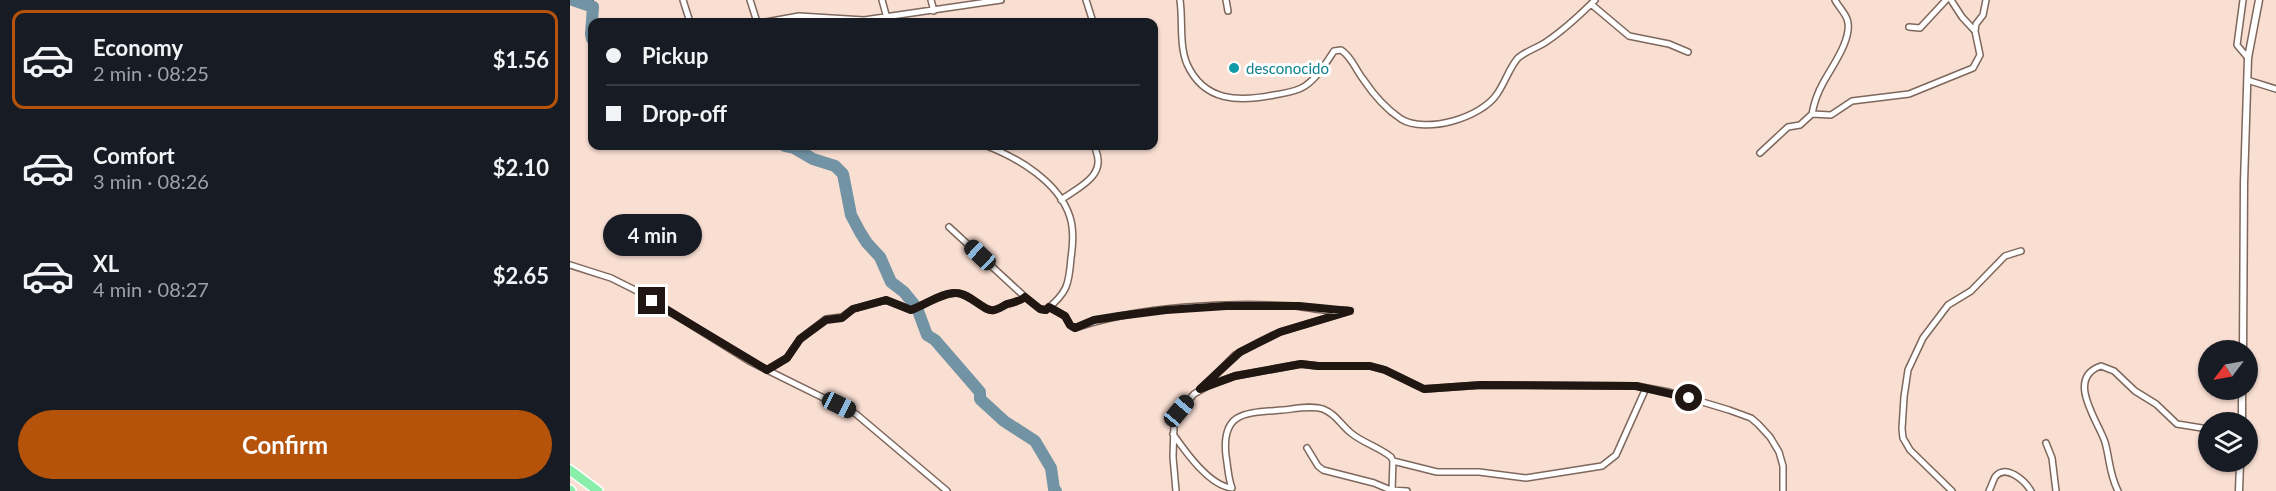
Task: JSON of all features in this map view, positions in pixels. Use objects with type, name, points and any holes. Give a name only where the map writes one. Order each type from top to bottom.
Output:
[{"type":"highway","points":[[570,470],[598,491]]},
{"type":"street","points":[[683,0],[689,18]]},
{"type":"street","points":[[750,0],[756,18]]},
{"type":"street","points":[[882,0],[887,18]]},
{"type":"street","points":[[931,0],[934,11]]},
{"type":"street","points":[[898,18],[1001,0]]},
{"type":"street","points":[[1086,0],[1092,18]]},
{"type":"street","points":[[1180,0],[1183,54],[1187,64],[1198,82],[1221,97],[1230,100],[1255,99],[1294,92],[1310,82],[1335,51],[1341,50],[1386,106],[1400,118],[1419,126],[1436,125],[1468,115],[1490,102],[1497,95],[1517,59],[1557,34],[1593,2],[1629,36],[1669,44],[1688,52]]},
{"type":"street","points":[[1226,0],[1228,12]]},
{"type":"street","points":[[1760,153],[1788,127],[1800,125],[1812,114],[1823,83],[1845,43],[1847,17],[1834,0]]},
{"type":"street","points":[[1910,27],[1920,28],[1946,0]]},
{"type":"street","points":[[1812,114],[1831,115],[1852,101],[1909,94],[1968,71],[1977,65],[1980,55],[1975,32],[1951,0]]},
{"type":"street","points":[[1975,32],[1986,0]]},
{"type":"street","points":[[2243,0],[2237,45],[2248,58]]},
{"type":"street","points":[[2243,340],[2248,58],[2259,0]]},
{"type":"street","points":[[788,18],[799,16],[820,18]]},
{"type":"street","points":[[2247,80],[2276,89]]},
{"type":"street","points":[[996,150],[1013,157],[1046,182],[1061,200],[1070,218],[1071,259],[1065,292],[1053,310]]},
{"type":"street","points":[[1061,200],[1095,175],[1099,160],[1096,151]]},
{"type":"street","points":[[950,227],[1025,297],[1040,309],[1053,310],[1068,318],[1070,325],[1075,328],[1094,320],[1119,316],[1216,306],[1291,306],[1350,311],[1280,332],[1240,352],[1200,389],[1179,411],[1173,434],[1176,491]]},
{"type":"street","points":[[1952,491],[1910,450],[1903,438],[1903,408],[1908,370],[1923,338],[1948,305],[1971,291],[2005,256],[2021,251]]},
{"type":"street","points":[[570,265],[611,278],[638,291],[767,370],[856,414],[947,491]]},
{"type":"street","points":[[767,370],[787,358],[800,339],[826,320],[842,318],[853,309],[886,300],[911,310],[945,294],[955,293],[969,296],[987,309],[994,311],[1025,297]]},
{"type":"street","points":[[1200,389],[1235,376],[1301,364],[1370,366],[1385,370],[1424,389],[1481,385],[1636,386],[1669,392],[1751,418],[1770,437],[1779,452],[1783,466],[1783,491]]},
{"type":"street","points":[[2118,491],[2110,476],[2103,437],[2086,404],[2086,380],[2092,369],[2101,366],[2114,371],[2177,424],[2198,427]]},
{"type":"street","points":[[1235,490],[1226,456],[1226,432],[1239,418],[1255,412],[1323,409],[1337,418],[1351,434],[1384,451],[1393,460],[1437,472],[1479,472],[1526,478],[1602,466],[1616,455],[1646,388]]},
{"type":"street","points":[[1173,434],[1196,464],[1220,485],[1235,490]]},
{"type":"street","points":[[2046,443],[2052,458],[2056,491]]},
{"type":"street","points":[[1307,448],[1317,466],[1323,470],[1392,490],[1407,491]]},
{"type":"street","points":[[1392,490],[1393,460]]},
{"type":"street","points":[[1989,491],[1995,477],[2004,472],[2023,480],[2031,491]]},
{"type":"street","points":[[2239,491],[2240,472]]},
{"type":"waterway","points":[[573,0],[593,7],[592,18]]},
{"type":"waterway","points":[[593,0],[593,7]]},
{"type":"waterway","points":[[797,150],[813,159],[835,166],[843,174],[851,215],[867,243],[880,257],[891,282],[904,292],[917,308],[927,335],[935,340],[980,392],[980,399],[1004,421],[1035,441],[1051,468],[1056,491]]},
{"type":"place","name":"desconocido","points":[[1234,68]]},
{"type":"route","points":[[652,301],[767,370],[787,358],[800,339],[826,320],[842,318],[853,309],[886,300],[891,300],[911,310],[945,294],[955,293],[969,296],[987,309],[994,311],[1025,297],[1040,309],[1046,310],[1049,307],[1065,316],[1070,325],[1075,328],[1094,320],[1119,316],[1226,306],[1299,306],[1350,311],[1350,313],[1280,332],[1240,352],[1200,389],[1235,376],[1301,364],[1370,366],[1385,370],[1424,389],[1481,385],[1636,386],[1689,398]]}]
